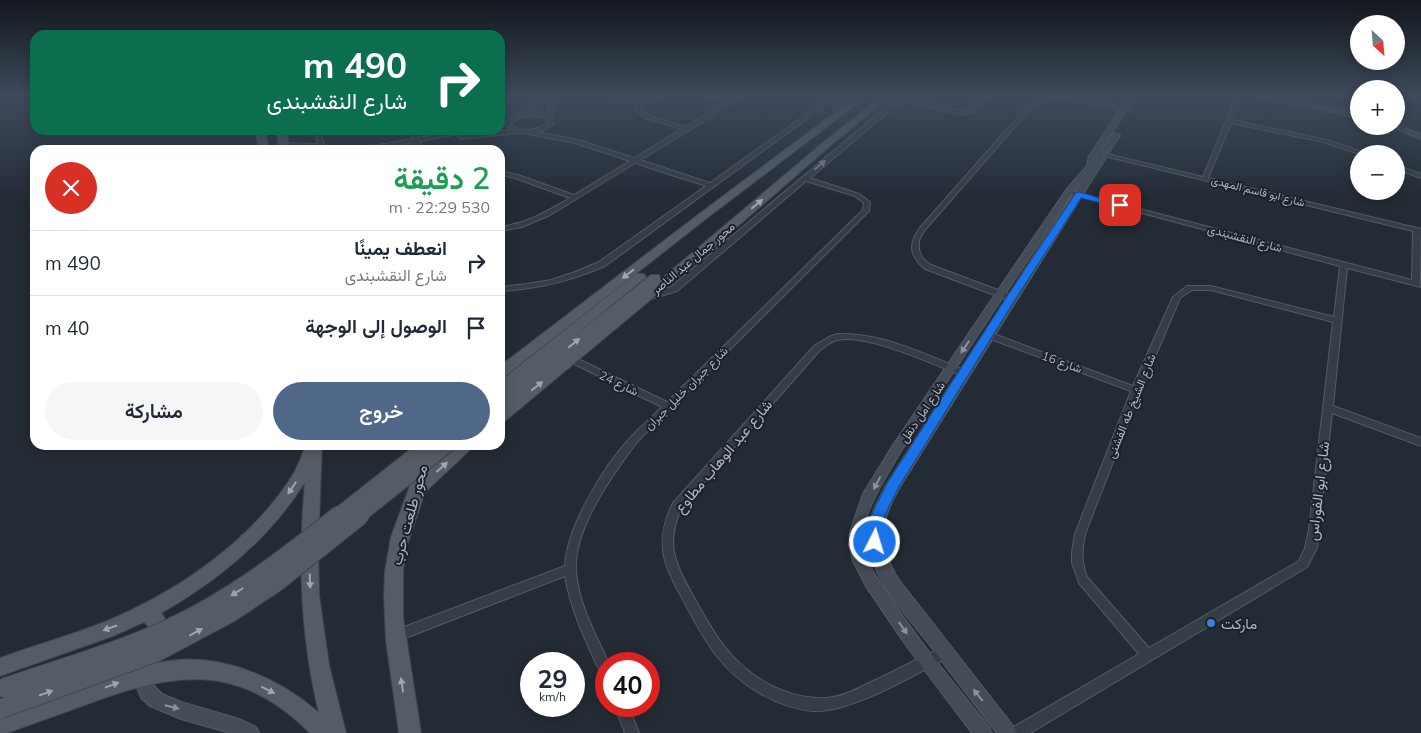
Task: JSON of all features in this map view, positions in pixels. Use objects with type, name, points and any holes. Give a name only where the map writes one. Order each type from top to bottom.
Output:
[{"type":"main road","name":"محور جمال عبد الناصر","points":[[511,379],[685,241],[697,229],[703,216],[817,131]]},
{"type":"main road","name":"محور جمال عبد الناصر","points":[[505,409],[571,359],[644,299],[843,131]]},
{"type":"main road","points":[[828,143],[841,147]]},
{"type":"main road","points":[[505,398],[511,379],[694,246],[728,229]]},
{"type":"main road","points":[[0,666],[121,624],[207,573],[256,532],[291,490],[307,464],[312,450]]},
{"type":"main road","points":[[314,450],[309,549],[310,582],[317,651],[335,733]]},
{"type":"main road","points":[[2,688],[139,642],[179,624],[231,596],[283,560],[421,450]]},
{"type":"main road","name":"محور طلعت حرب","points":[[410,733],[395,636],[393,571],[398,545],[418,489],[426,450]]},
{"type":"main road","points":[[0,709],[131,662],[180,640],[223,617],[276,582],[440,450]]},
{"type":"main road","points":[[418,489],[461,450]]},
{"type":"main road","points":[[142,674],[158,650],[161,633],[156,620],[144,612]]},
{"type":"main road","points":[[0,725],[142,674],[192,668],[221,672],[241,678],[277,694],[308,717],[324,733]]},
{"type":"street","points":[[519,131],[576,141],[711,186]]},
{"type":"street","points":[[562,131],[576,141]]},
{"type":"street","points":[[505,228],[520,226],[535,220],[684,131]]},
{"type":"street","points":[[505,288],[552,282],[579,274],[602,264],[786,131]]},
{"type":"street","points":[[644,299],[674,289],[860,131]]},
{"type":"street","points":[[1006,296],[928,267],[918,258],[914,245],[921,230],[1008,131]]},
{"type":"street","name":"شارع امل دنقل","points":[[983,733],[928,662],[868,577],[856,547],[858,520],[879,479],[958,370],[1006,296],[1069,192],[1100,154],[1115,131]]},
{"type":"street","points":[[1205,179],[1226,131]]},
{"type":"street","points":[[1278,131],[1325,141],[1350,149]]},
{"type":"street","points":[[419,145],[453,135]]},
{"type":"street","points":[[419,145],[475,135]]},
{"type":"street","name":"شارع امل دنقل","points":[[1008,733],[945,653],[886,572],[877,551],[875,530],[878,516],[893,486],[958,370],[988,335],[1006,296],[1079,194],[1100,154]]},
{"type":"street","name":"شارع ابو قاسم المهدى","points":[[1100,154],[1419,230]]},
{"type":"street","points":[[1405,170],[1421,176]]},
{"type":"street","points":[[505,174],[516,176],[574,197]]},
{"type":"street","name":"شارع جبران خليل جبران","points":[[598,652],[578,603],[570,569],[576,536],[596,495],[634,440],[866,211],[867,202],[857,195],[804,178]]},
{"type":"street","name":"شارع النقشبندى","points":[[1069,192],[1418,284]]},
{"type":"street","points":[[1418,284],[1419,230]]},
{"type":"street","name":"شارع ابو الفوراس","points":[[1017,733],[1303,564],[1311,548],[1344,265]]},
{"type":"street","name":"شارع الشيخ طه الفشنى","points":[[1148,656],[1091,591],[1078,570],[1076,548],[1136,390],[1174,303],[1181,293],[1190,288],[1204,287],[1337,320]]},
{"type":"street","name":"شارع 16","points":[[988,335],[1136,390]]},
{"type":"street","name":"شارع عبد الوهاب مطاوع","points":[[945,653],[845,700],[827,704],[811,704],[788,698],[767,689],[737,669],[723,655],[702,623],[672,569],[668,555],[668,531],[677,506],[817,348],[830,339],[845,336],[871,339],[958,370]]},
{"type":"street","name":"شارع 24","points":[[571,359],[668,406]]},
{"type":"street","points":[[1328,408],[1421,442]]},
{"type":"street","points":[[395,636],[570,569]]},
{"type":"street","points":[[142,674],[147,692],[161,705],[250,733]]},
{"type":"street","points":[[625,717],[632,733]]},
{"type":"place","name":"ماركت","points":[[1211,623]]},
{"type":"route","points":[[875,542],[878,516],[893,486],[1079,194],[1120,205]]}]
